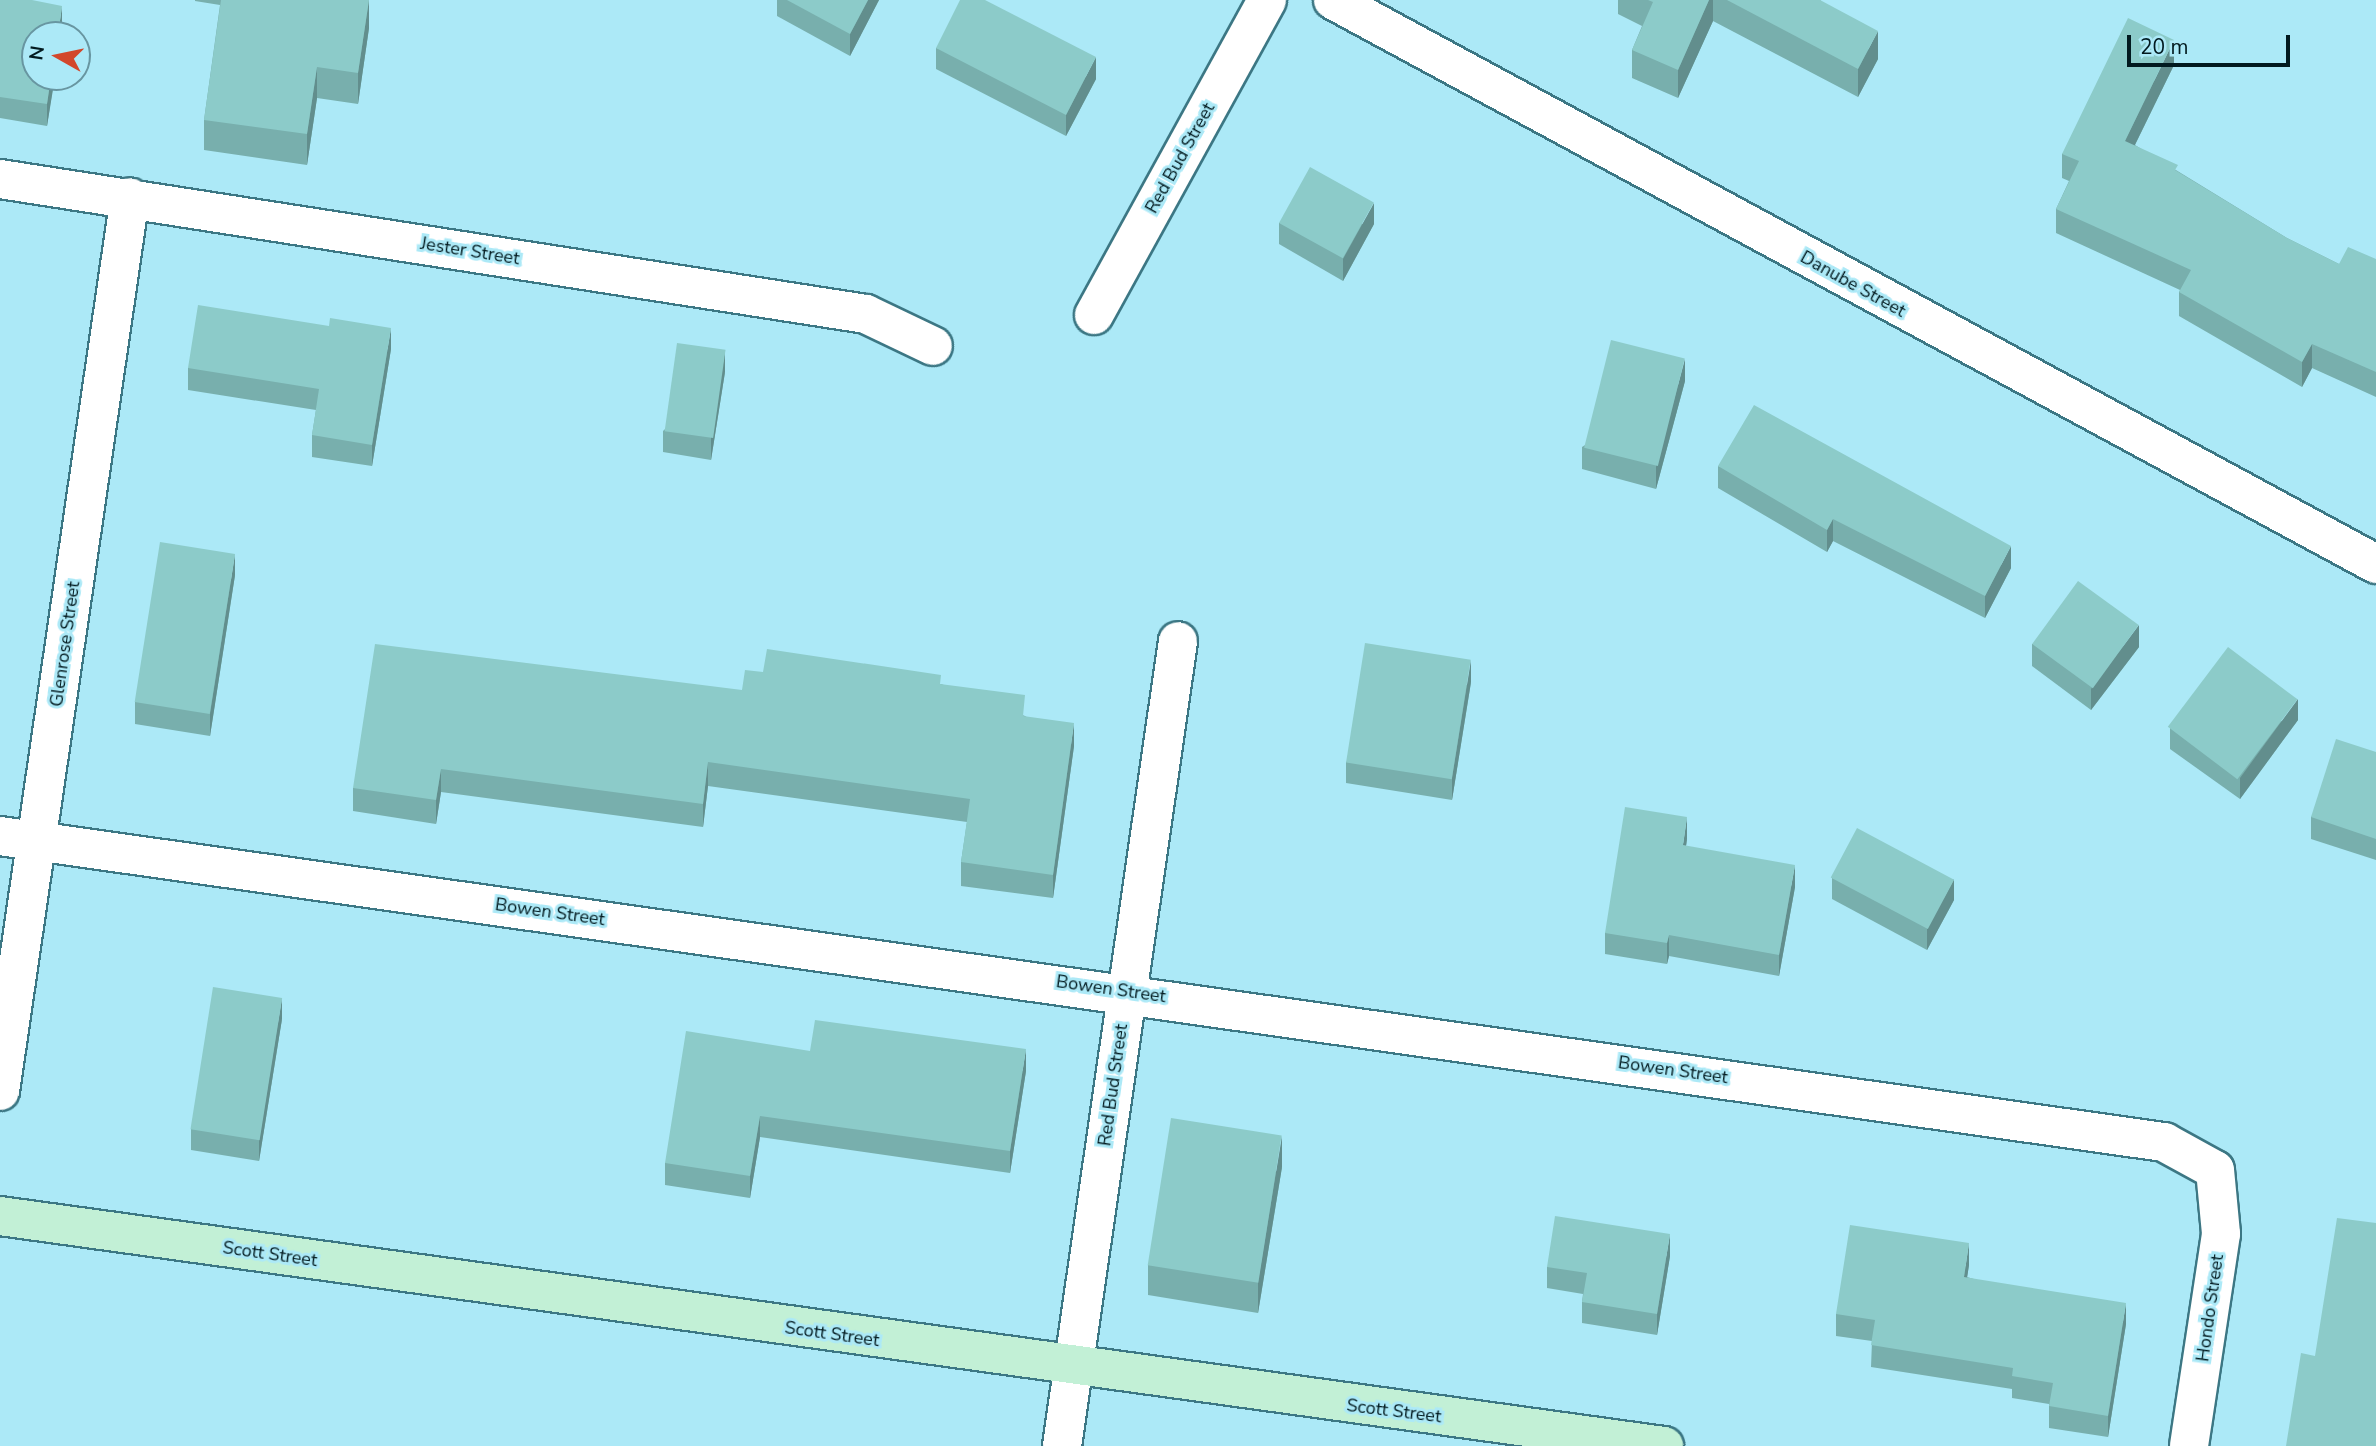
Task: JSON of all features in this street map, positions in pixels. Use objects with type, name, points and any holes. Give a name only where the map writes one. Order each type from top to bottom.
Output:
[{"type":"main road","name":"Scott Street","points":[[0,1216],[1073,1369],[1664,1446]]},
{"type":"street","name":"Red Bud Street","points":[[1094,315],[1267,0]]},
{"type":"street","name":"Danube Street","points":[[1333,0],[2376,564]]},
{"type":"street","name":"Jester Street","points":[[0,179],[130,197],[866,314],[933,346]]},
{"type":"street","name":"Glenrose Street","points":[[0,1091],[18,838],[130,197]]},
{"type":"street","name":"Red Bud Street","points":[[1062,1446],[1178,641]]},
{"type":"street","name":"Bowen Street","points":[[18,838],[1126,991],[2164,1142],[2215,1170]]},
{"type":"street","name":"Hondo Street","points":[[2189,1446],[2221,1234],[2215,1170]]},
{"type":"building","points":[[0,0],[32,0],[62,6],[60,21],[21,21],[21,91],[49,91],[47,104],[0,97]]},
{"type":"building","points":[[221,0],[369,0],[358,73],[317,67],[307,134],[204,120]]},
{"type":"building","points":[[787,0],[868,0],[850,34]]},
{"type":"building","points":[[960,0],[985,0],[1096,57],[1066,115],[936,48]]},
{"type":"building","points":[[1648,0],[1709,0],[1678,70],[1632,50],[1653,2]]},
{"type":"building","points":[[1727,0],[1820,0],[1878,31],[1858,69]]},
{"type":"building","points":[[2128,18],[2174,40],[2125,141],[2178,165],[2175,170],[2287,238],[2339,264],[2348,247],[2376,259],[2376,372],[2312,344],[2302,362],[2179,292],[2191,270],[2056,209],[2079,161],[2062,154]]},
{"type":"building","points":[[1310,167],[1374,202],[1343,258],[1279,223]]},
{"type":"building","points":[[198,305],[329,326],[330,318],[391,328],[372,445],[312,435],[319,389],[188,368]]},
{"type":"building","points":[[1611,340],[1685,358],[1658,466],[1584,448]]},
{"type":"building","points":[[677,343],[726,350],[713,438],[665,431]]},
{"type":"building","points":[[1754,405],[2011,546],[1985,596],[1833,519],[1827,530],[1718,466]]},
{"type":"building","points":[[160,542],[235,554],[210,714],[135,702]]},
{"type":"building","points":[[2078,581],[2139,625],[2093,688],[2032,644]]},
{"type":"building","points":[[1365,643],[1471,660],[1452,779],[1346,763]]},
{"type":"building","points":[[375,644],[742,690],[745,670],[763,672],[767,649],[941,675],[940,684],[1025,695],[1023,716],[1074,723],[1053,875],[961,862],[970,799],[708,762],[703,804],[441,769],[436,800],[353,788]]},
{"type":"building","points":[[2228,647],[2297,699],[2237,779],[2168,727]]},
{"type":"building","points":[[2336,739],[2376,752],[2376,839],[2311,817]]},
{"type":"building","points":[[1625,807],[1687,817],[1683,845],[1795,865],[1779,955],[1669,935],[1667,943],[1605,933]]},
{"type":"building","points":[[1857,828],[1954,880],[1928,929],[1831,877]]},
{"type":"building","points":[[213,987],[282,998],[260,1140],[190,1129]]},
{"type":"building","points":[[815,1020],[1026,1049],[1010,1151],[760,1116],[750,1176],[665,1163],[686,1031],[810,1051]]},
{"type":"building","points":[[1171,1118],[1282,1136],[1258,1283],[1148,1265]]},
{"type":"building","points":[[1555,1216],[1670,1234],[1657,1314],[1582,1302],[1587,1273],[1547,1267]]},
{"type":"building","points":[[2337,1218],[2376,1223],[2376,1446],[2286,1446],[2301,1353],[2315,1356]]},
{"type":"building","points":[[1850,1225],[1969,1243],[1964,1277],[2126,1303],[2108,1416],[2049,1406],[2053,1383],[2012,1376],[2013,1368],[1871,1345],[1875,1320],[1836,1314]]}]
